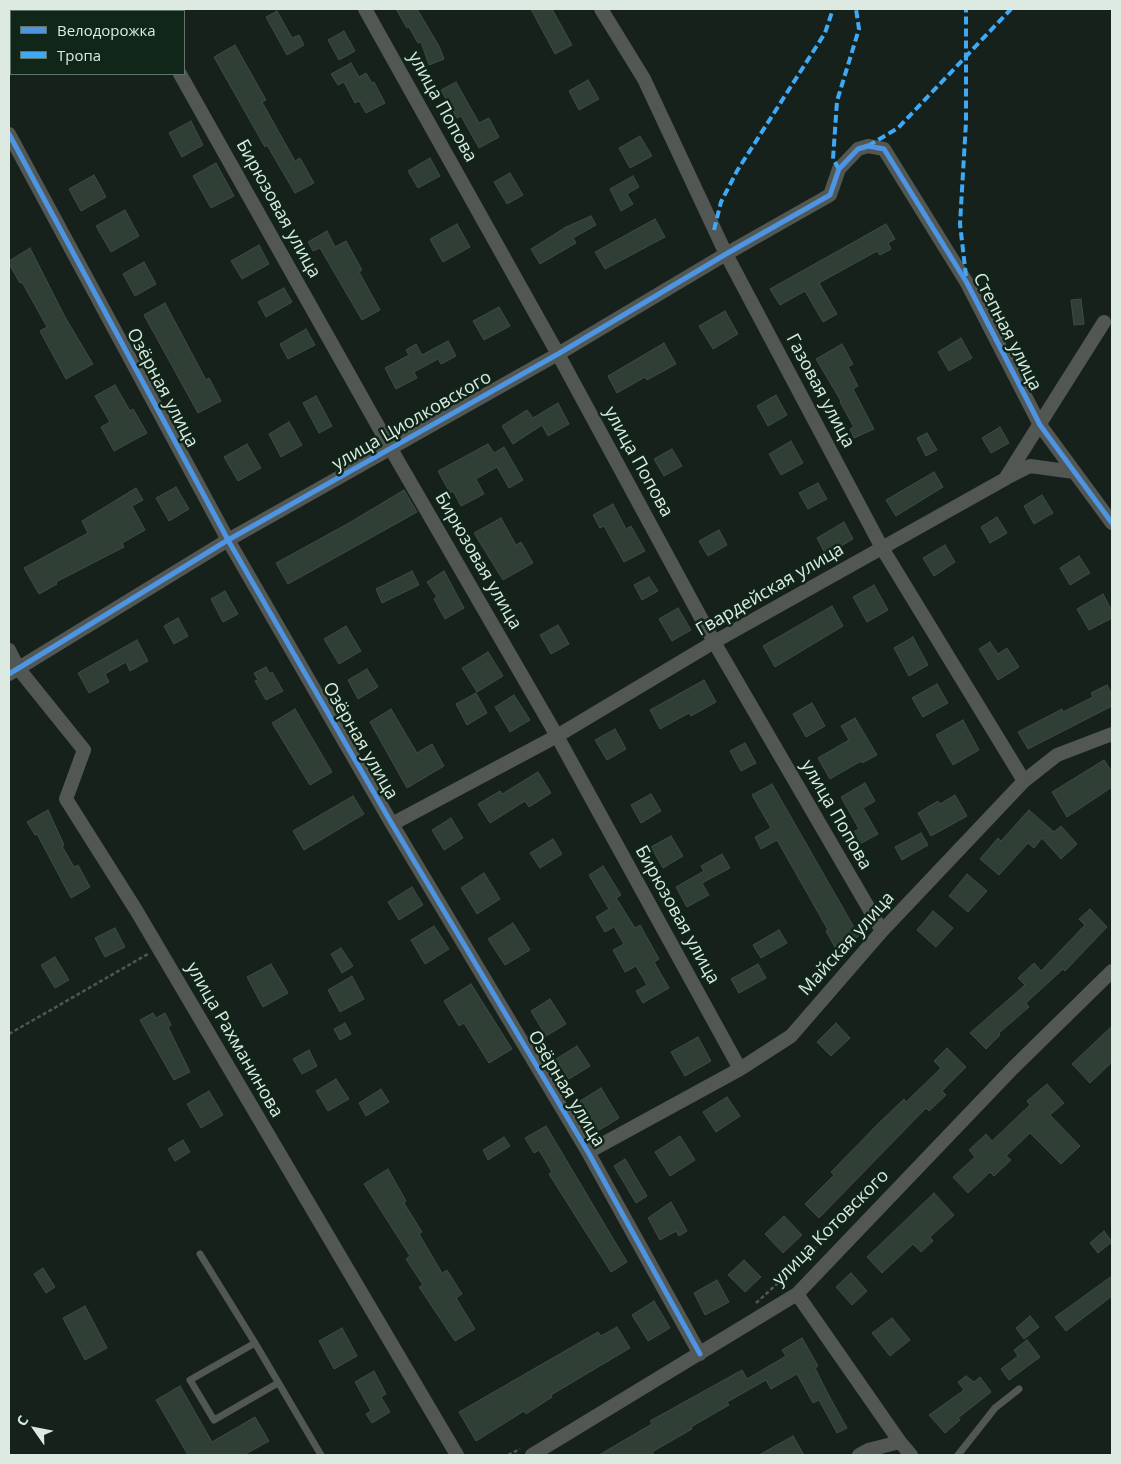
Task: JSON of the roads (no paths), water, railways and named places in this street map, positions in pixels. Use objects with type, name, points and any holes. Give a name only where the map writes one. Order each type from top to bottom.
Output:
[{"type":"street","name":"улица Попова","points":[[365,9],[558,354],[714,642],[882,931]]},
{"type":"street","name":"Газовая улица","points":[[601,9],[644,79],[726,254],[882,548],[1024,781]]},
{"type":"street","name":"Бирюзовая улица","points":[[181,75],[391,449],[557,736],[740,1069]]},
{"type":"street","name":"Озёрная улица","points":[[9,134],[228,540],[392,824],[588,1152],[700,1354]]},
{"type":"street","name":"улица Циолковского","points":[[13,671],[228,540],[558,354],[726,254],[830,195],[839,169],[858,149],[868,146],[884,149]]},
{"type":"street","name":"Степная улица","points":[[884,149],[967,283],[1040,425],[1112,524]]},
{"type":"street","name":"Гвардейская улица","points":[[392,824],[557,736],[714,642],[1005,479],[1104,322]]},
{"type":"street","points":[[1005,479],[1030,466],[1074,472]]},
{"type":"street","name":"улица Рахманинова","points":[[9,650],[13,671],[84,750],[66,799],[158,948],[457,1455]]},
{"type":"street","name":"Майская улица","points":[[588,1152],[740,1069],[791,1036],[882,931],[1024,781],[1058,755],[1112,734]]},
{"type":"street","name":"улица Котовского","points":[[529,1450],[700,1354],[797,1294],[1013,1068],[1112,971]]},
{"type":"street","points":[[797,1294],[911,1455]]},
{"type":"street","points":[[858,1455],[868,1450],[900,1442]]},
{"type":"lane","points":[[200,1254],[321,1455]]},
{"type":"lane","points":[[255,1343],[190,1380],[214,1420],[278,1383]]},
{"type":"lane","points":[[958,1455],[995,1408],[1019,1388]]}]
